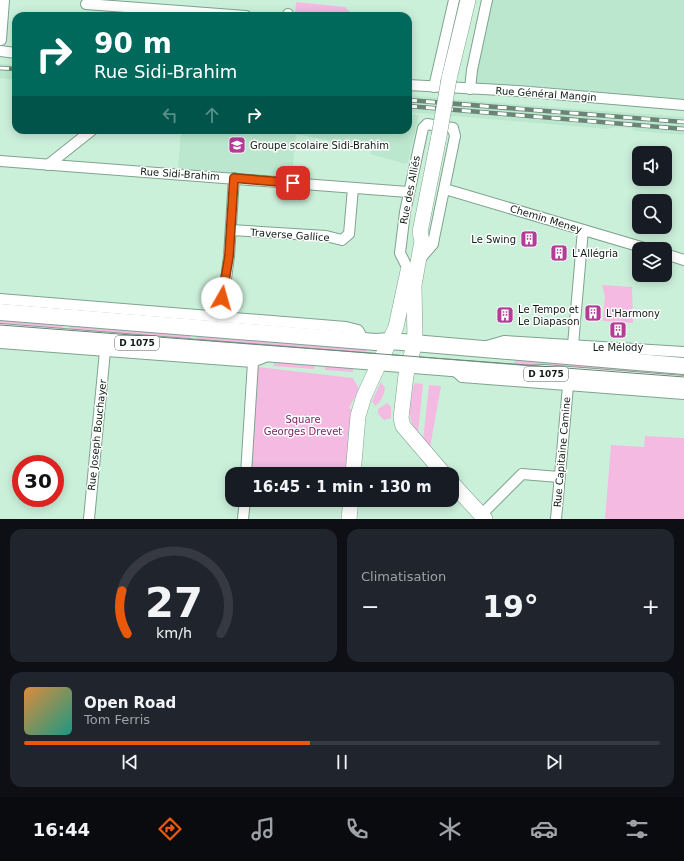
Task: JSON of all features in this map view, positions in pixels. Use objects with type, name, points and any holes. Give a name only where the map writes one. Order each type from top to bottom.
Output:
[{"type":"main road","name":"Rue des Alliés","points":[[438,467],[403,426],[400,412],[408,365],[415,342],[413,265],[415,234],[420,232],[449,79],[468,0]]},
{"type":"main road","name":"Rue des Alliés","points":[[354,467],[358,416],[364,396],[390,341],[398,320],[413,265]]},
{"type":"main road","name":"D 1075","points":[[0,312],[364,340],[483,347],[541,354],[684,366]]},
{"type":"main road","name":"D 1075","points":[[0,332],[408,365],[684,384]]},
{"type":"main road","points":[[459,491],[483,517]]},
{"type":"main road","points":[[349,519],[350,507]]},
{"type":"street","points":[[1,40],[4,0]]},
{"type":"street","points":[[434,87],[454,0]]},
{"type":"street","points":[[470,89],[472,70],[487,0]]},
{"type":"street","points":[[86,4],[188,12]]},
{"type":"street","points":[[0,51],[12,52]]},
{"type":"street","name":"Rue Général Mangin","points":[[412,85],[518,91],[684,105]]},
{"type":"street","name":"Rue des Alliés","points":[[427,124],[453,128],[455,130],[445,189],[433,244],[413,265],[400,254],[408,192],[423,128],[427,124]]},
{"type":"street","points":[[48,165],[87,134]]},
{"type":"street","name":"Rue Sidi-Brahim","points":[[0,161],[408,192]]},
{"type":"street","points":[[221,317],[231,230],[234,178]]},
{"type":"street","name":"Traverse Gallice","points":[[231,230],[326,236],[342,240],[349,234],[353,188]]},
{"type":"street","name":"Chemin Meney","points":[[445,189],[632,244]]},
{"type":"street","points":[[572,345],[583,230]]},
{"type":"street","points":[[672,256],[684,260]]},
{"type":"street","points":[[0,299],[346,328],[358,330],[364,340]]},
{"type":"street","points":[[483,347],[504,341],[684,352]]},
{"type":"street","points":[[0,343],[253,362],[274,353]]},
{"type":"street","name":"Rue Joseph Bouchayer","points":[[89,519],[105,351]]},
{"type":"street","points":[[246,467],[253,362]]},
{"type":"street","points":[[452,368],[462,377],[684,394]]},
{"type":"street","name":"Rue Capitaine Camine","points":[[556,519],[568,386]]},
{"type":"street","points":[[483,517],[522,474],[559,477]]},
{"type":"street","points":[[243,519],[244,507]]},
{"type":"shaded area","points":[[489,0],[684,0],[684,99],[475,84]]},
{"type":"shaded area","points":[[0,64],[12,65],[12,80],[0,78]]},
{"type":"shaded area","points":[[412,95],[684,117],[684,135],[636,131],[630,128],[615,127],[607,129],[412,112]]},
{"type":"shaded area","name":"Groupe scolaire Sidi-Brahim","points":[[412,114],[419,115],[408,162],[406,164],[370,154],[371,149],[296,134],[412,134]]},
{"type":"shaded area","name":"Groupe scolaire Sidi-Brahim","points":[[181,134],[296,134],[292,177],[178,169]]},
{"type":"green space","points":[[296,2],[345,7],[350,12],[295,12]]},
{"type":"green space","points":[[602,285],[632,287],[633,323],[603,321],[605,296]]},
{"type":"green space","points":[[0,317],[63,322],[63,331],[0,327]]},
{"type":"green space","points":[[70,323],[191,332],[190,342],[69,332]]},
{"type":"green space","points":[[197,332],[369,346],[364,355],[196,342]]},
{"type":"green space","points":[[515,358],[684,371],[684,379],[514,366]]},
{"type":"green space","points":[[274,363],[315,365],[314,369],[273,366]]},
{"type":"green space","points":[[325,366],[353,368],[353,372],[325,370]]},
{"type":"green space","name":"Square Georges Drevet","points":[[258,367],[353,378],[359,389],[349,408],[353,410],[348,467],[251,467]]},
{"type":"green space","points":[[381,382],[385,388],[385,391],[381,400],[375,406],[372,401]]},
{"type":"green space","points":[[414,383],[423,384],[418,433],[411,421],[410,415]]},
{"type":"green space","points":[[429,385],[441,386],[430,448],[423,440]]},
{"type":"green space","points":[[387,403],[391,407],[391,418],[384,420],[378,414],[378,409]]},
{"type":"green space","points":[[645,436],[684,438],[684,519],[605,519],[611,445],[644,447]]},
{"type":"tram line","points":[[0,325],[684,377]]},
{"type":"railway","points":[[0,68],[12,69]]},
{"type":"railway","points":[[412,100],[684,122]]},
{"type":"railway","points":[[412,106],[684,129]]},
{"type":"place","name":"Groupe scolaire Sidi-Brahim","points":[[237,145]]},
{"type":"place","name":"Le Swing","points":[[529,239]]},
{"type":"place","name":"L'Allégria","points":[[559,253]]},
{"type":"place","name":"L'Harmony","points":[[593,313]]},
{"type":"place","name":"Le Tempo et Le Diapason","points":[[505,315]]},
{"type":"place","name":"Le Mélody","points":[[618,330]]},
{"type":"route","points":[[222,298],[229,256],[234,178],[293,183]]}]
